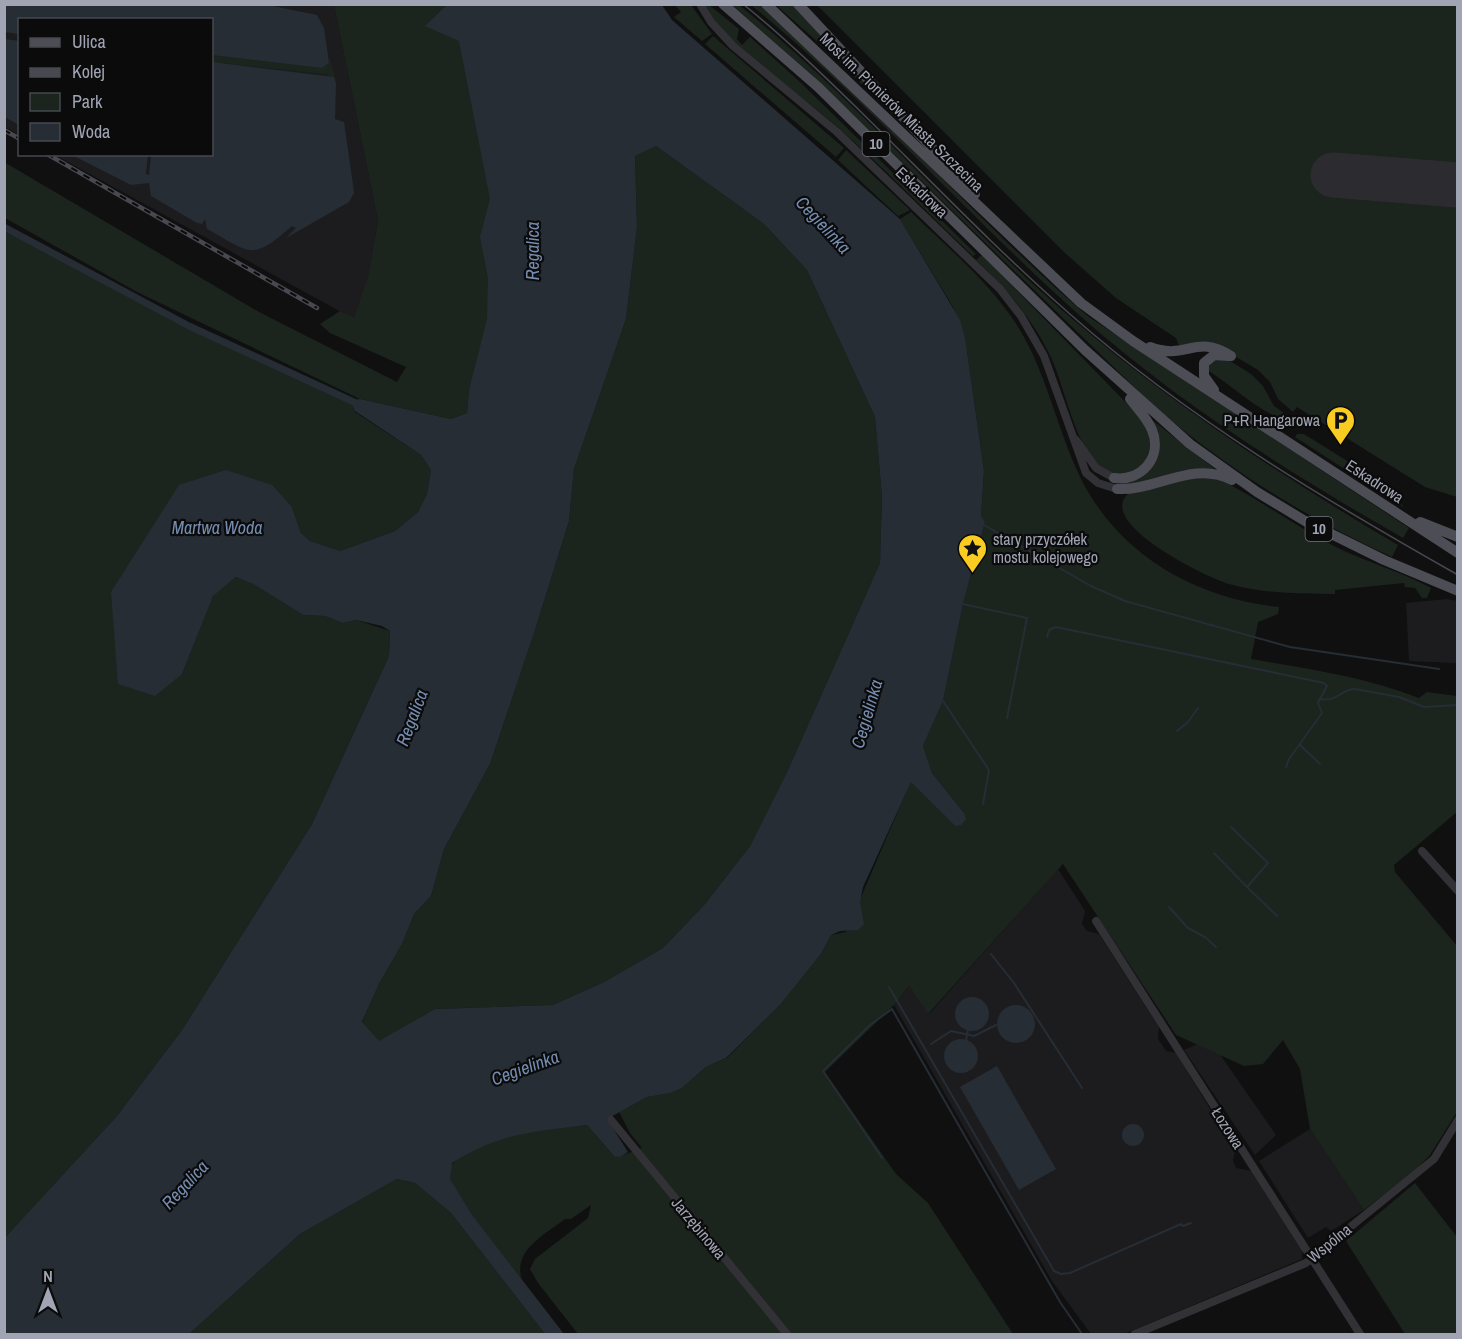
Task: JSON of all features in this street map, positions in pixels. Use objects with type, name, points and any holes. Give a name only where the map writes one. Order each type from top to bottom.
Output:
[{"type":"main road","name":"10","points":[[723,4],[818,87],[1085,350],[1190,444],[1257,492],[1305,522],[1357,548],[1458,591]]},
{"type":"main road","name":"Most im. Pionierów Miasta Szczecina","points":[[766,4],[1016,242]]},
{"type":"main road","points":[[798,4],[914,126],[1016,242]]},
{"type":"main road","name":"Eskadrowa","points":[[1016,242],[1081,303],[1133,341],[1458,553]]},
{"type":"main road","points":[[1133,341],[1167,352],[1205,345],[1218,348],[1231,356],[1218,354],[1210,356],[1205,362],[1203,371],[1207,382],[1222,399]]},
{"type":"main road","points":[[1085,350],[1142,413],[1154,438],[1152,459],[1144,470],[1115,484]]},
{"type":"main road","points":[[1115,484],[1206,473],[1228,477],[1257,492]]},
{"type":"main road","points":[[1395,512],[1458,537]]},
{"type":"street","name":"Eskadrowa","points":[[700,4],[711,22],[734,46],[829,124],[1000,290],[1020,316],[1044,356],[1075,439],[1078,455],[1091,480],[1115,484]]},
{"type":"street","name":"Eskadrowa","points":[[1075,439],[1096,468],[1115,484]]},
{"type":"street","points":[[1422,851],[1458,891]]},
{"type":"street","name":"Łozowa","points":[[1096,921],[1360,1335]]},
{"type":"street","name":"Jarzębinowa","points":[[611,1120],[787,1335]]},
{"type":"street","name":"Wspólna","points":[[1135,1335],[1312,1258],[1434,1159],[1458,1120]]},
{"type":"shaded area","points":[[5,5],[334,5],[378,221],[368,277],[354,319],[57,156],[213,156],[213,18],[18,18],[18,134],[5,127]]},
{"type":"shaded area","points":[[1447,599],[1457,601],[1457,663],[1409,661],[1406,603]]},
{"type":"shaded area","points":[[1058,869],[1085,911],[1082,924],[1087,931],[1099,934],[1159,1027],[1158,1039],[1166,1051],[1176,1053],[1235,1150],[1233,1161],[1236,1168],[1251,1171],[1302,1249],[1302,1259],[1124,1334],[1091,1334],[1052,1281],[894,1005],[909,986],[929,1014]]},
{"type":"shaded area","points":[[1198,1044],[1219,1053],[1276,1135],[1255,1155],[1184,1050]]},
{"type":"shaded area","points":[[1310,1129],[1364,1210],[1331,1231],[1326,1227],[1308,1238],[1259,1161]]},
{"type":"green space","points":[[334,5],[458,5],[472,42],[501,285],[469,390],[467,413],[451,419],[360,399],[137,292],[5,218],[4,162],[259,312],[397,382],[406,367],[330,333],[320,324],[340,311],[354,318],[368,276],[378,221]]},
{"type":"green space","points":[[675,5],[691,5],[712,34],[702,41],[674,17],[681,12]]},
{"type":"green space","points":[[704,5],[709,5],[739,29],[737,39],[742,45],[750,37],[799,81],[976,254],[973,256],[834,124],[747,54],[716,23]]},
{"type":"green space","points":[[732,5],[739,5],[816,72],[997,250],[1076,322],[1209,425],[1302,487],[1398,545],[1392,557],[1329,526],[1241,473],[1158,410],[811,74]]},
{"type":"green space","points":[[751,5],[759,5],[844,80],[1005,240],[1089,317],[1409,528],[1403,538],[1318,488],[1235,435],[1116,346],[1037,276],[835,79]]},
{"type":"green space","points":[[776,5],[794,5],[927,148],[829,52]]},
{"type":"green space","points":[[817,5],[1457,5],[1457,497],[1425,487],[1297,407],[1293,412],[1278,399],[1270,382],[1258,370],[1213,343],[1180,348],[1176,338],[1116,298],[1065,253]]},
{"type":"green space","points":[[713,36],[844,148],[836,157],[705,44]]},
{"type":"green space","points":[[213,55],[322,68],[329,63],[329,56],[336,80],[325,74],[213,62]]},
{"type":"green space","points":[[656,146],[764,224],[807,270],[875,417],[882,497],[880,563],[788,770],[750,846],[705,904],[663,948],[604,982],[553,1005],[435,1009],[379,1042],[362,1023],[380,982],[402,944],[414,914],[431,896],[444,849],[490,764],[569,521],[574,469],[626,319],[637,227],[635,156]]},
{"type":"green space","points":[[846,150],[910,210],[898,216],[838,160]]},
{"type":"green space","points":[[911,212],[987,286],[1013,319],[1039,369],[1076,468],[1091,497],[1111,523],[1133,546],[1158,565],[1186,581],[1247,602],[1279,607],[1278,614],[1258,622],[1251,659],[1358,679],[1419,698],[1427,692],[1457,696],[1457,812],[1394,865],[1395,872],[1457,946],[1457,1112],[1430,1155],[1412,1173],[1364,1210],[1310,1129],[1300,1069],[1283,1040],[1263,1064],[1244,1066],[1176,1035],[1063,864],[928,1014],[909,986],[894,1005],[825,1072],[896,1174],[928,1203],[1013,1334],[578,1334],[538,1283],[530,1269],[535,1259],[588,1218],[591,1205],[571,1219],[565,1219],[540,1237],[526,1251],[520,1269],[522,1280],[458,1199],[445,1173],[458,1159],[491,1141],[549,1129],[587,1125],[614,1156],[621,1156],[642,1148],[630,1133],[619,1112],[647,1097],[671,1093],[682,1088],[706,1067],[727,1058],[780,1005],[821,954],[831,935],[846,932],[911,781],[955,826],[964,813],[932,773],[923,746],[943,701],[963,604],[985,522],[981,517],[984,471],[965,337],[953,307],[900,219]]},
{"type":"green space","points":[[5,227],[189,326],[350,401],[355,412],[421,455],[431,470],[427,494],[418,512],[395,531],[340,551],[310,541],[301,533],[292,507],[226,470],[182,674],[213,595],[236,577],[253,584],[303,615],[325,616],[343,623],[356,620],[390,631],[389,656],[312,824],[182,1030],[117,1116],[5,1239]]},
{"type":"green space","points":[[982,255],[1140,417],[1150,439],[1150,450],[1139,470],[1123,473],[1109,472],[1100,467],[1091,457],[1072,418],[1058,374],[1046,348],[1020,307],[976,260]]},
{"type":"green space","points":[[1212,359],[1227,359],[1251,374],[1263,386],[1274,406],[1290,417],[1288,421],[1256,405],[1209,371],[1207,364]]},
{"type":"green space","points":[[1151,419],[1216,470],[1129,486],[1117,485],[1131,480],[1152,465]]},
{"type":"green space","points":[[1297,434],[1304,434],[1402,495],[1400,500],[1403,507],[1295,437]]},
{"type":"green space","points":[[1187,477],[1213,478],[1227,483],[1334,546],[1431,588],[1427,598],[1422,598],[1415,588],[1405,587],[1404,583],[1335,590],[1335,594],[1282,592],[1255,590],[1229,584],[1201,572],[1160,549],[1142,535],[1129,522],[1122,508],[1126,496],[1130,493]]},
{"type":"green space","points":[[397,1179],[415,1183],[451,1213],[545,1334],[189,1334],[300,1234]]},
{"type":"green space","points":[[1415,1183],[1457,1237],[1457,1334],[1405,1334],[1346,1241]]},
{"type":"water","points":[[5,4],[263,4],[317,15],[324,28],[329,63],[322,68],[213,55],[213,18],[18,18],[18,34],[5,32]]},
{"type":"water","points":[[447,5],[662,5],[672,20],[900,219],[960,320],[965,337],[984,471],[981,516],[985,522],[963,604],[943,701],[923,746],[932,773],[964,813],[966,819],[961,825],[955,826],[911,782],[863,887],[860,902],[864,924],[858,930],[840,931],[831,935],[821,954],[780,1005],[726,1058],[706,1067],[682,1088],[671,1093],[647,1097],[607,1119],[628,1152],[620,1157],[614,1156],[587,1125],[517,1135],[486,1145],[452,1163],[450,1179],[472,1215],[564,1334],[545,1334],[451,1213],[415,1183],[397,1179],[300,1234],[189,1334],[5,1334],[4,1239],[117,1116],[182,1030],[312,824],[389,656],[390,631],[382,626],[356,620],[343,623],[325,616],[303,615],[253,584],[236,577],[213,596],[182,674],[155,696],[118,684],[111,592],[179,485],[226,470],[272,485],[292,507],[301,533],[310,541],[340,551],[395,531],[418,512],[427,494],[431,470],[421,455],[355,411],[350,401],[360,399],[451,419],[467,413],[469,390],[487,319],[488,278],[480,237],[490,199],[459,41],[425,26]],"holes":[[[656,146],[764,224],[807,270],[875,417],[882,497],[880,563],[788,770],[750,846],[705,904],[663,948],[604,982],[553,1005],[435,1009],[379,1041],[362,1022],[380,982],[402,944],[414,914],[431,896],[444,849],[490,764],[569,521],[574,469],[626,319],[637,227],[635,156]]]},
{"type":"water","points":[[5,39],[18,41],[18,124],[5,117]]},
{"type":"water","points":[[213,62],[334,77],[336,83],[335,119],[344,122],[354,193],[349,202],[286,238],[296,228],[292,226],[268,245],[259,249],[242,248],[207,229],[205,219],[202,224],[197,223],[151,196],[149,183],[131,185],[74,156],[148,156],[146,174],[149,175],[151,156],[213,156]]},
{"type":"water","points":[[972,997],[984,1002],[989,1014],[984,1026],[972,1031],[960,1026],[955,1014],[960,1002]]},
{"type":"water","points":[[1016,1005],[1030,1010],[1035,1024],[1030,1038],[1016,1043],[1002,1038],[997,1024],[1002,1010]]},
{"type":"water","points":[[961,1039],[973,1044],[978,1056],[973,1068],[961,1073],[949,1068],[944,1056],[949,1044]]},
{"type":"water","points":[[997,1066],[1056,1169],[1019,1190],[960,1087]]},
{"type":"water","points":[[1133,1124],[1141,1127],[1144,1135],[1141,1143],[1133,1146],[1125,1143],[1122,1135],[1125,1127]]},
{"type":"waterway","points":[[4,227],[189,326],[356,403]]},
{"type":"waterway","points":[[984,525],[1091,586],[1125,601],[1290,647],[1439,669]]},
{"type":"waterway","points":[[963,604],[1027,618],[1007,718]]},
{"type":"waterway","points":[[1047,637],[1049,630],[1056,627],[1324,683],[1327,686],[1318,703],[1322,713],[1289,759],[1286,767]]},
{"type":"waterway","points":[[1319,699],[1331,699],[1355,689],[1399,697],[1424,707],[1458,705]]},
{"type":"waterway","points":[[943,701],[989,770],[983,804]]},
{"type":"waterway","points":[[1177,731],[1188,722],[1198,708]]},
{"type":"waterway","points":[[1300,745],[1320,764]]},
{"type":"waterway","points":[[1231,827],[1268,863],[1247,887],[1277,916]]},
{"type":"waterway","points":[[1214,853],[1247,887]]},
{"type":"waterway","points":[[1169,907],[1188,928],[1205,937],[1216,947]]},
{"type":"waterway","points":[[991,954],[1014,983],[1082,1088]]},
{"type":"waterway","points":[[889,987],[1054,1271],[1061,1274],[1070,1273],[1181,1224],[1183,1226],[1191,1223]]},
{"type":"waterway","points":[[882,1158],[823,1071],[870,1025],[892,1009],[1060,1302],[1082,1334]]},
{"type":"waterway","points":[[931,1044],[951,1031],[974,1036],[996,1025]]},
{"type":"waterway","points":[[966,1040],[968,1030]]},
{"type":"runway","points":[[1333,175],[1458,185]]},
{"type":"tram line","points":[[743,4],[831,83],[1017,266],[1116,353],[1209,423],[1258,455],[1357,517],[1458,575]]},
{"type":"railway","points":[[4,130],[18,138]]},
{"type":"railway","points":[[51,156],[317,308]]},
{"type":"place","name":"P+R Hangarowa","points":[[1341,446]]},
{"type":"place","name":"stary przyczółek mostu kolejowego","points":[[972,574]]},
{"type":"water label","name":"Cegielinka","points":[[823,225]]},
{"type":"water label","name":"Regalica","points":[[533,251]]},
{"type":"water label","name":"Martwa Woda","points":[[217,528]]},
{"type":"water label","name":"Cegielinka","points":[[867,714]]},
{"type":"water label","name":"Regalica","points":[[412,718]]},
{"type":"water label","name":"Cegielinka","points":[[525,1068]]},
{"type":"water label","name":"Regalica","points":[[185,1185]]}]
